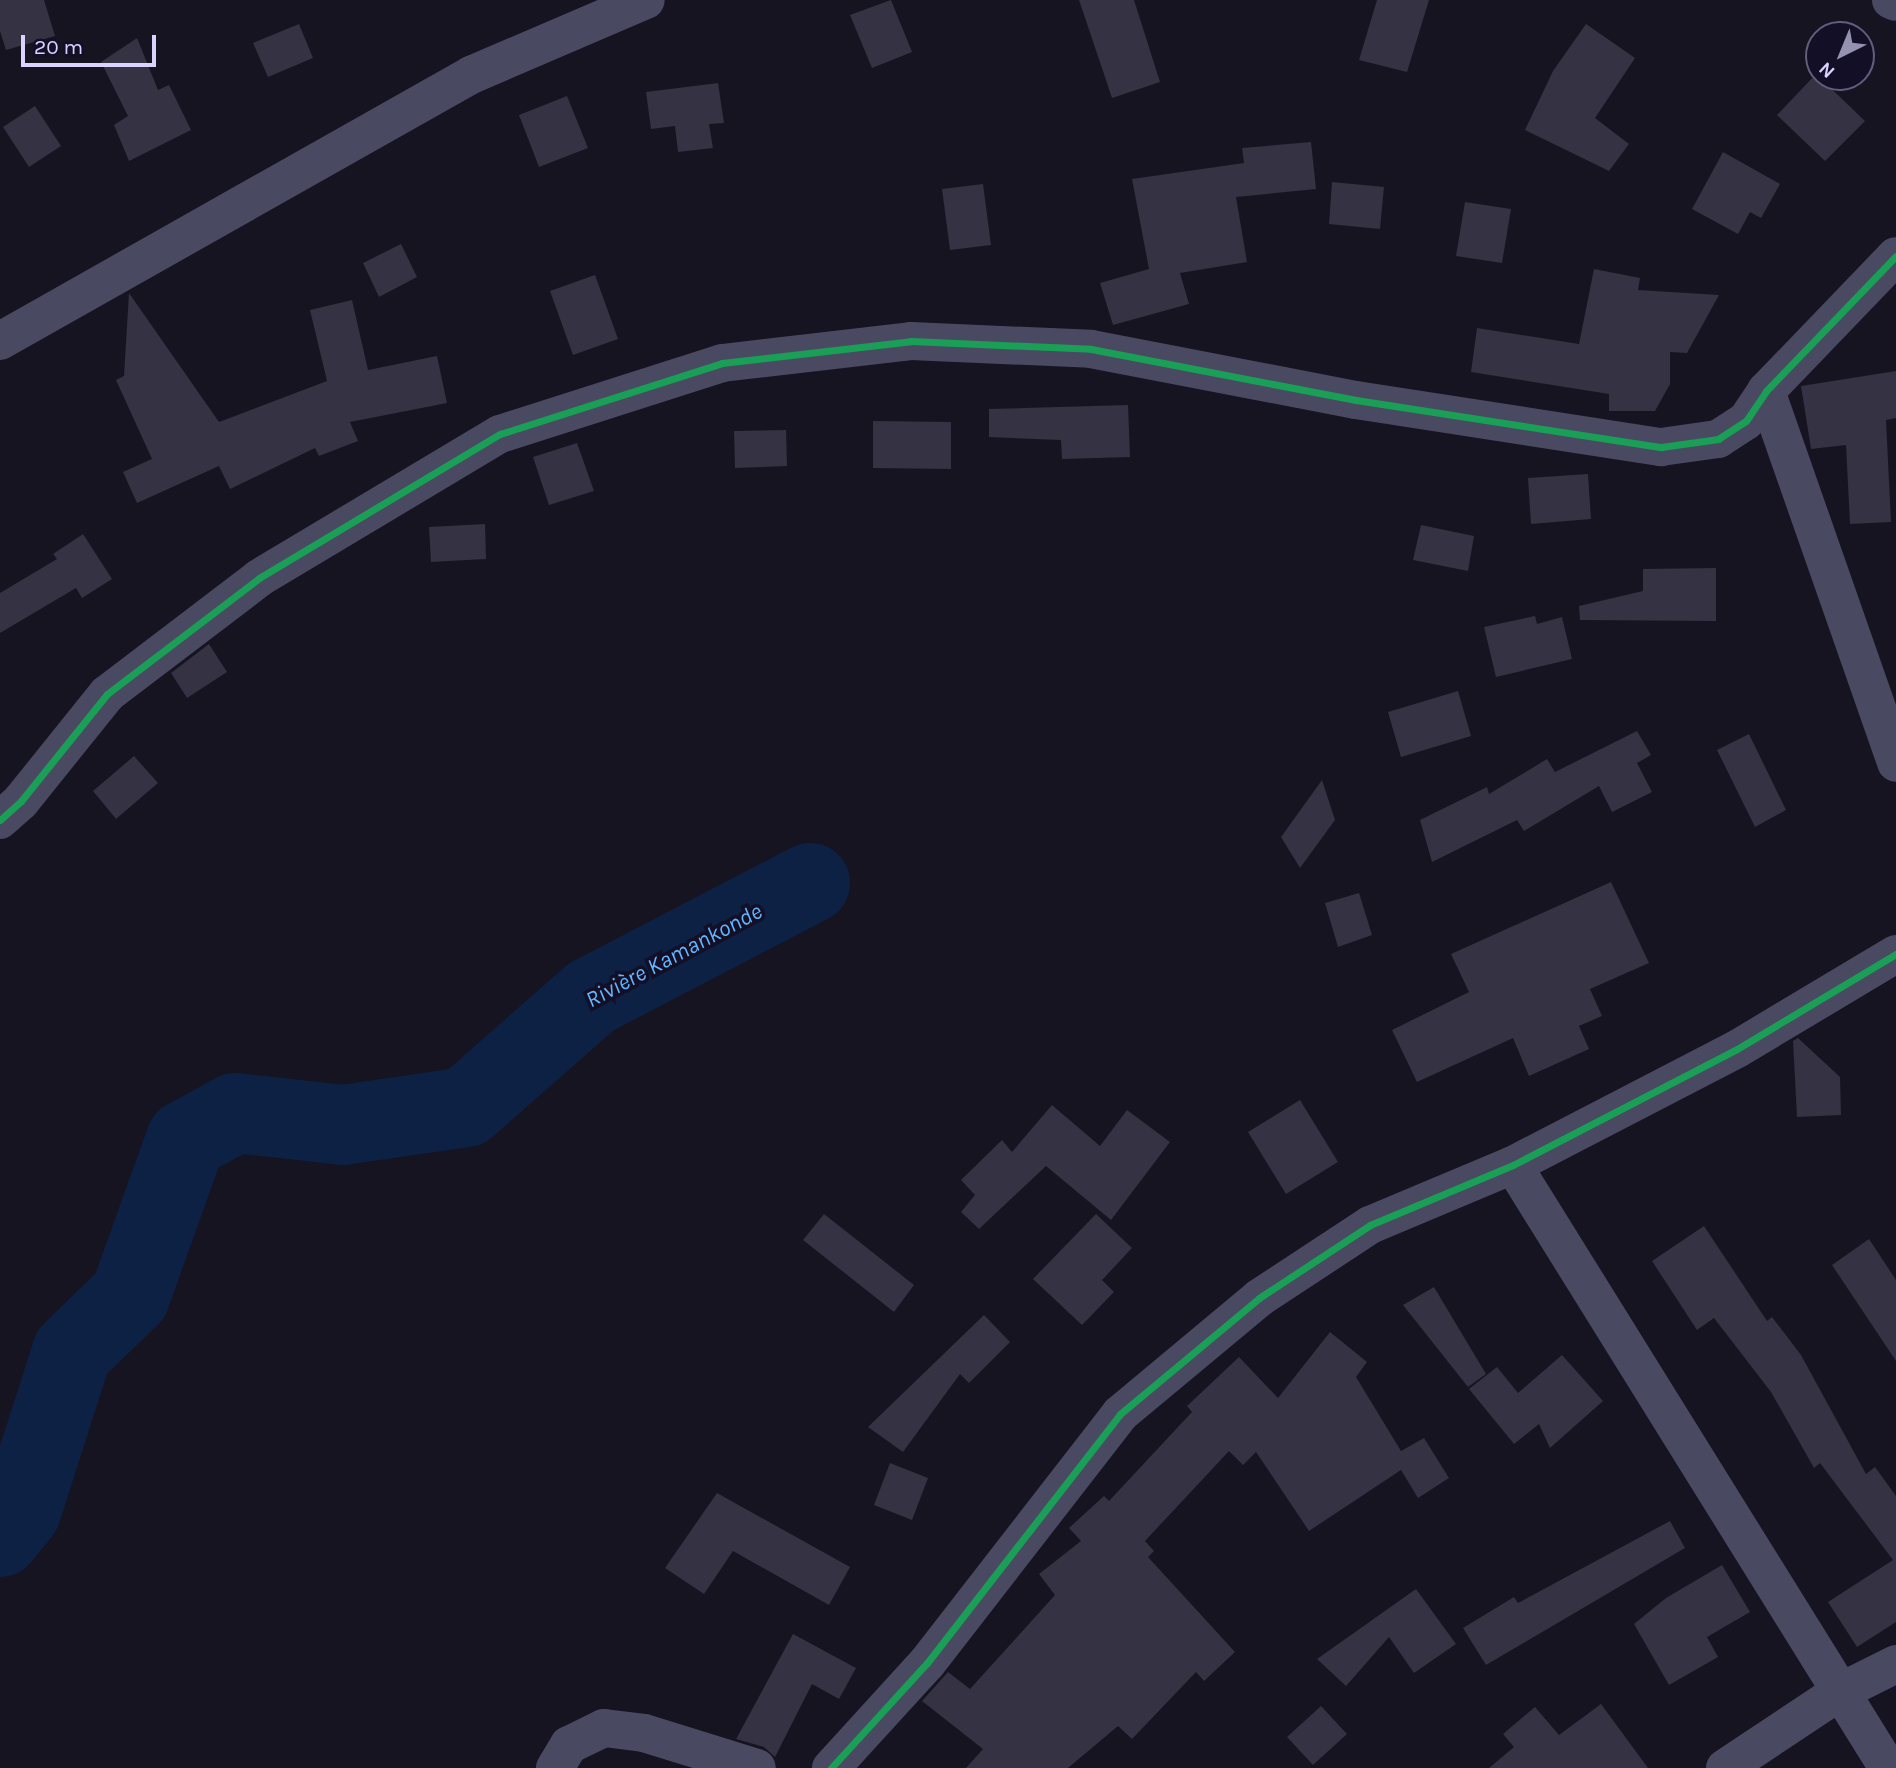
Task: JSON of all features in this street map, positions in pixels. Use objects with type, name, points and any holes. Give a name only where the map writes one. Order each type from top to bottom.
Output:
[{"type":"street","points":[[0,341],[471,75],[646,0]]},
{"type":"street","points":[[0,820],[20,801],[107,694],[259,578],[500,434],[722,363],[911,341],[1091,349],[1356,400],[1661,447],[1718,439],[1746,421],[1766,391],[1896,256]]},
{"type":"street","points":[[1766,391],[1896,763]]},
{"type":"street","points":[[831,1768],[927,1663],[1120,1414],[1259,1298],[1370,1225],[1513,1165],[1737,1049],[1896,954]]},
{"type":"street","points":[[1513,1165],[1838,1693],[1888,1768]]},
{"type":"street","points":[[1725,1768],[1838,1693],[1896,1664]]},
{"type":"street","points":[[555,1768],[569,1745],[604,1728],[644,1733],[757,1768]]},
{"type":"building","points":[[0,0],[44,0],[55,36],[6,50],[0,31]]},
{"type":"building","points":[[891,0],[912,52],[872,68],[850,15]]},
{"type":"building","points":[[1079,0],[1134,0],[1160,82],[1112,98]]},
{"type":"building","points":[[1377,0],[1429,0],[1407,72],[1359,60]]},
{"type":"building","points":[[299,24],[313,58],[268,77],[253,43]]},
{"type":"building","points":[[1586,24],[1635,58],[1595,118],[1629,144],[1609,171],[1525,130],[1553,71]]},
{"type":"building","points":[[137,38],[158,90],[169,85],[191,130],[129,161],[114,125],[128,116],[101,62]]},
{"type":"building","points":[[718,83],[724,123],[709,124],[713,148],[678,152],[675,126],[651,129],[646,92]]},
{"type":"building","points":[[1805,86],[1805,91],[1834,91],[1865,121],[1825,161],[1777,115]]},
{"type":"building","points":[[567,96],[588,148],[539,167],[519,115]]},
{"type":"building","points":[[35,106],[61,146],[29,167],[3,127]]},
{"type":"building","points":[[1311,142],[1316,189],[1236,197],[1247,262],[1180,273],[1189,304],[1113,325],[1100,283],[1149,269],[1132,179],[1244,163],[1242,148]]},
{"type":"building","points":[[1723,152],[1780,184],[1761,218],[1750,212],[1738,234],[1692,209]]},
{"type":"building","points":[[1332,182],[1384,187],[1380,229],[1329,224]]},
{"type":"building","points":[[983,184],[991,245],[950,250],[942,189]]},
{"type":"building","points":[[1465,202],[1511,209],[1502,263],[1456,256]]},
{"type":"building","points":[[401,244],[417,277],[379,297],[363,263]]},
{"type":"building","points":[[1594,269],[1640,278],[1638,290],[1719,295],[1687,353],[1670,352],[1670,384],[1655,411],[1609,411],[1609,394],[1471,372],[1477,328],[1579,344]]},
{"type":"building","points":[[595,275],[618,339],[573,355],[550,291]]},
{"type":"building","points":[[129,293],[219,422],[327,381],[310,310],[352,300],[368,370],[437,356],[447,403],[350,422],[358,441],[319,456],[315,448],[230,489],[219,466],[137,503],[123,472],[152,459],[116,380],[124,376]]},
{"type":"building","points":[[1896,371],[1896,418],[1886,420],[1891,522],[1850,524],[1846,445],[1811,449],[1801,386]]},
{"type":"building","points":[[1128,405],[1130,457],[1062,459],[1061,440],[989,437],[989,409]]},
{"type":"building","points":[[873,421],[951,422],[951,469],[873,468]]},
{"type":"building","points":[[786,430],[787,466],[735,468],[734,431]]},
{"type":"building","points":[[577,443],[594,491],[549,505],[533,457]]},
{"type":"building","points":[[1588,474],[1591,519],[1531,524],[1528,478]]},
{"type":"building","points":[[485,524],[486,559],[431,562],[429,527]]},
{"type":"building","points":[[1421,525],[1474,536],[1468,571],[1413,560]]},
{"type":"building","points":[[83,534],[112,579],[82,598],[76,588],[0,633],[0,593],[57,559],[53,554]]},
{"type":"building","points":[[1716,568],[1716,621],[1580,620],[1579,606],[1643,591],[1643,569]]},
{"type":"building","points":[[1535,616],[1537,624],[1562,617],[1572,659],[1496,677],[1484,627]]},
{"type":"building","points":[[209,644],[227,672],[187,698],[171,673]]},
{"type":"building","points":[[1458,691],[1471,736],[1401,757],[1388,712]]},
{"type":"building","points":[[1637,731],[1651,755],[1637,763],[1652,792],[1612,812],[1599,786],[1524,831],[1517,820],[1432,862],[1420,820],[1487,787],[1489,794],[1547,759],[1555,772]]},
{"type":"building","points":[[1749,734],[1786,810],[1755,827],[1717,750]]},
{"type":"building","points":[[134,756],[158,783],[116,819],[93,791]]},
{"type":"building","points":[[1322,780],[1335,820],[1300,868],[1281,837]]},
{"type":"building","points":[[1611,882],[1649,963],[1590,989],[1602,1016],[1579,1026],[1589,1049],[1529,1076],[1513,1038],[1417,1082],[1392,1030],[1469,992],[1451,954]]},
{"type":"building","points":[[1359,893],[1372,935],[1338,947],[1325,903]]},
{"type":"building","points":[[1798,1038],[1840,1077],[1841,1115],[1797,1117],[1793,1041]]},
{"type":"building","points":[[1300,1100],[1338,1162],[1286,1194],[1248,1132]]},
{"type":"building","points":[[1052,1105],[1100,1146],[1127,1110],[1170,1142],[1111,1220],[1046,1166],[979,1229],[961,1212],[975,1195],[961,1180],[1002,1140],[1012,1152]]},
{"type":"building","points":[[824,1214],[914,1285],[894,1312],[803,1240]]},
{"type":"building","points":[[1096,1214],[1132,1248],[1102,1280],[1114,1292],[1082,1325],[1033,1279]]},
{"type":"building","points":[[1704,1226],[1767,1321],[1772,1317],[1801,1355],[1866,1474],[1875,1467],[1896,1496],[1896,1622],[1857,1647],[1828,1602],[1893,1560],[1820,1463],[1814,1468],[1771,1392],[1714,1318],[1697,1330],[1652,1261]]},
{"type":"building","points":[[1869,1239],[1896,1280],[1896,1361],[1832,1265]]},
{"type":"building","points":[[1434,1287],[1486,1374],[1468,1387],[1403,1305]]},
{"type":"building","points":[[984,1315],[1010,1342],[969,1383],[960,1374],[903,1452],[868,1427]]},
{"type":"building","points":[[1330,1332],[1367,1362],[1356,1377],[1401,1451],[1424,1438],[1449,1478],[1418,1498],[1401,1470],[1309,1531],[1256,1452],[1243,1465],[1229,1451],[1145,1541],[1154,1551],[1148,1557],[1235,1652],[1204,1681],[1196,1672],[1132,1739],[1118,1726],[1068,1768],[966,1768],[983,1749],[922,1701],[948,1672],[970,1689],[1055,1595],[1039,1574],[1081,1541],[1069,1528],[1104,1496],[1109,1501],[1192,1412],[1187,1406],[1239,1357],[1278,1398]]},
{"type":"building","points":[[1562,1355],[1603,1401],[1550,1448],[1539,1424],[1514,1444],[1469,1389],[1497,1367],[1518,1393]]},
{"type":"building","points":[[890,1463],[928,1478],[912,1520],[874,1505]]},
{"type":"building","points":[[717,1493],[850,1567],[829,1605],[733,1551],[704,1594],[665,1568]]},
{"type":"building","points":[[1670,1521],[1685,1548],[1486,1665],[1463,1628],[1514,1597],[1518,1603]]},
{"type":"building","points":[[1722,1565],[1750,1612],[1707,1637],[1718,1657],[1669,1685],[1634,1624],[1666,1598]]},
{"type":"building","points":[[1416,1589],[1456,1644],[1414,1673],[1389,1637],[1346,1686],[1317,1659]]},
{"type":"building","points":[[793,1634],[856,1668],[839,1699],[812,1684],[775,1757],[764,1747],[736,1739]]},
{"type":"building","points":[[1601,1704],[1648,1768],[1489,1768],[1514,1747],[1503,1734],[1535,1707],[1559,1735]]},
{"type":"building","points":[[1321,1706],[1347,1734],[1313,1765],[1287,1737]]},
{"type":"waterway","name":"Rivière Kamankonde","points":[[0,1537],[21,1511],[72,1352],[130,1296],[186,1140],[235,1113],[343,1125],[466,1107],[591,997],[810,883]]},
{"type":"cycle path","points":[[0,820],[21,801],[107,694],[259,578],[500,434],[722,363],[911,341],[1091,349],[1356,400],[1661,447],[1718,439],[1746,421],[1766,391],[1896,256]]},
{"type":"cycle path","points":[[831,1768],[927,1663],[1120,1414],[1259,1298],[1370,1225],[1513,1165],[1737,1049],[1896,954]]}]
